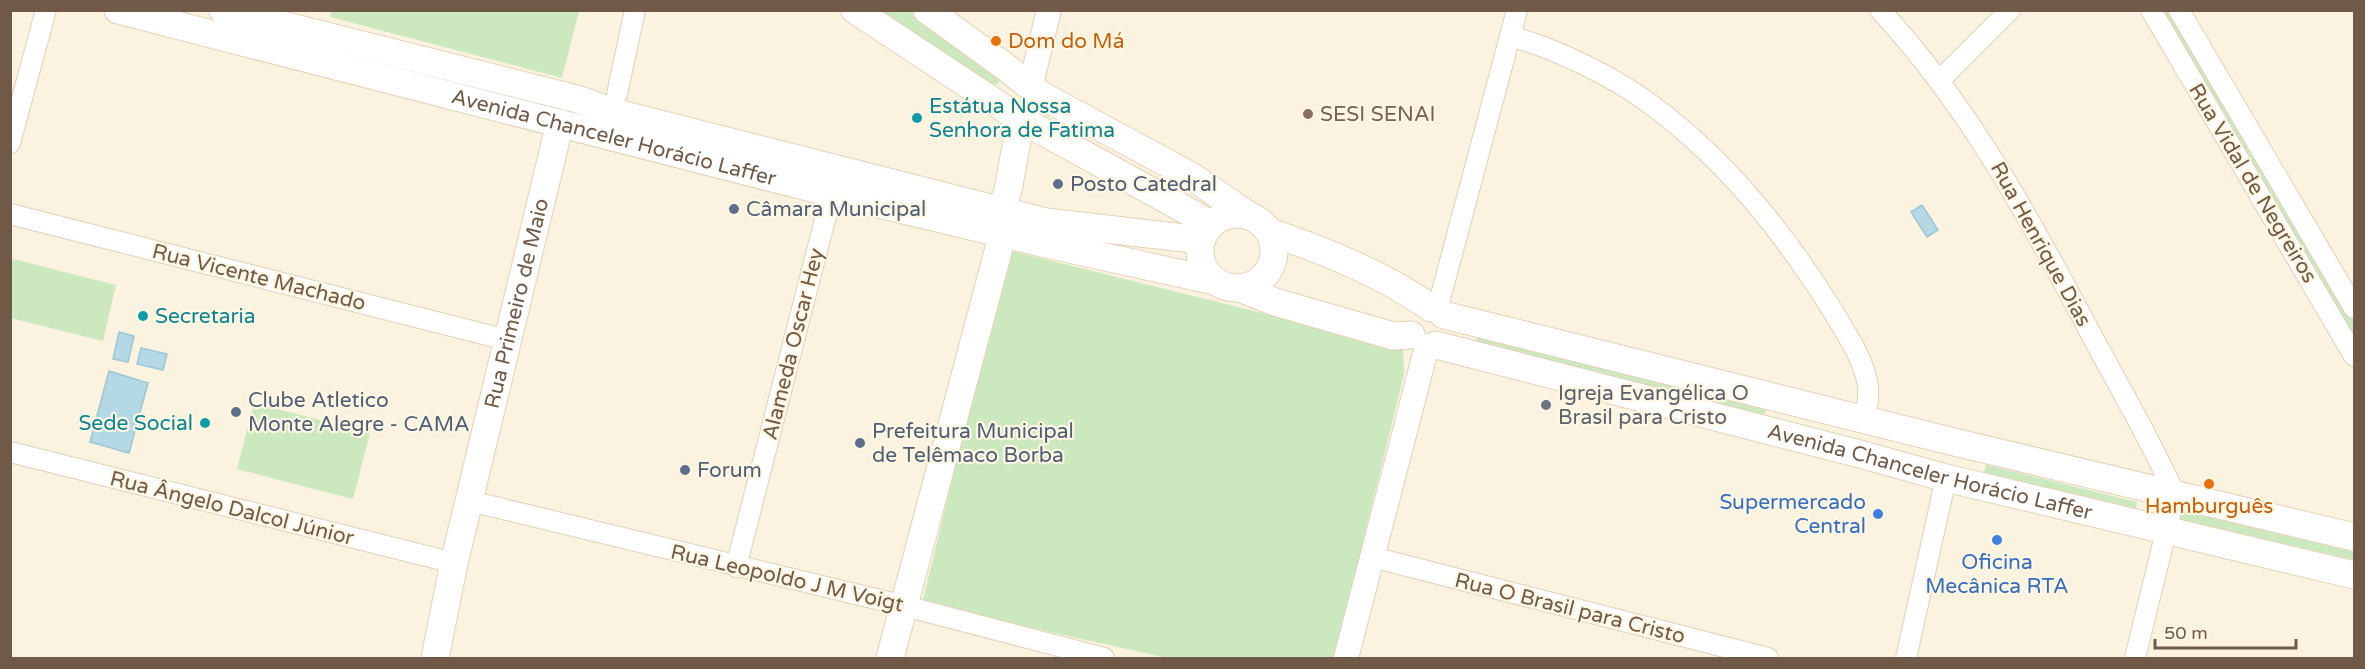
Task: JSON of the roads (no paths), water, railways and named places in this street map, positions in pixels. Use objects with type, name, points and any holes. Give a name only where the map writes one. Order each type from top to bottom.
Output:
[{"type":"main road","name":"Avenida Chanceler Horácio Laffer","points":[[118,10],[832,192],[1006,219],[1206,232]]},
{"type":"main road","name":"Avenida Chanceler Horácio Laffer","points":[[223,10],[275,17],[1006,219],[1393,336],[1425,342],[1946,478],[2355,575]]},
{"type":"main road","points":[[855,10],[1026,122],[1206,232]]},
{"type":"main road","points":[[927,10],[1030,87],[1191,176],[1260,221],[1270,232],[1275,252],[1271,267],[1258,282],[1227,285],[1207,273],[1202,262],[1206,232],[1228,215],[1248,215]]},
{"type":"main road","name":"Rua Primeiro de Maio","points":[[435,658],[454,563],[560,123],[577,119],[579,110],[569,98]]},
{"type":"main road","points":[[890,658],[1006,219],[1008,190],[1026,122]]},
{"type":"main road","points":[[1270,232],[1307,244],[1357,266],[1412,294],[1437,311],[1448,326],[1448,332],[1445,338],[1425,342]]},
{"type":"main road","name":"Avenida Chanceler Horácio Laffer","points":[[1437,311],[1953,442],[2355,537]]},
{"type":"street","points":[[10,143],[46,10]]},
{"type":"street","points":[[617,94],[635,10]]},
{"type":"street","points":[[1030,87],[1049,10]]},
{"type":"street","points":[[1437,311],[1517,10]]},
{"type":"street","name":"Rua Henrique Dias","points":[[1880,10],[1940,80],[1987,149],[2029,218],[2175,495]]},
{"type":"street","points":[[1940,80],[2010,10]]},
{"type":"street","name":"Rua Vidal de Negreiros","points":[[2151,10],[2355,356]]},
{"type":"street","name":"Rua Vidal de Negreiros","points":[[2179,10],[2355,308]]},
{"type":"street","points":[[1510,36],[1541,45],[1595,71],[1652,105],[1717,162],[1764,212],[1823,296],[1860,360],[1868,387],[1864,419]]},
{"type":"street","name":"Alameda Oscar Hey","points":[[736,567],[832,192]]},
{"type":"street","name":"Rua Vicente Machado","points":[[10,214],[507,340]]},
{"type":"street","points":[[1346,658],[1425,342]]},
{"type":"street","name":"Rua Ângelo Dalcol Júnior","points":[[10,452],[454,563]]},
{"type":"street","points":[[1906,658],[1946,478]]},
{"type":"street","points":[[2135,658],[2175,495]]},
{"type":"street","name":"Rua Leopoldo J M Voigt","points":[[470,501],[905,606],[1104,658]]},
{"type":"street","name":"Rua O Brasil para Cristo","points":[[1372,557],[1768,658]]},
{"type":"water","points":[[1922,205],[1938,230],[1927,237],[1911,212]]},
{"type":"water","points":[[119,332],[134,336],[128,362],[113,359]]},
{"type":"water","points":[[141,348],[167,354],[163,370],[137,364]]},
{"type":"water","points":[[109,371],[148,383],[129,453],[90,442]]},
{"type":"place","name":"Dom do Má","points":[[996,41]]},
{"type":"place","name":"SESI SENAI","points":[[1308,114]]},
{"type":"place","name":"Estátua Nossa Senhora de Fatima","points":[[917,118]]},
{"type":"place","name":"Posto Catedral","points":[[1058,184]]},
{"type":"place","name":"Câmara Municipal","points":[[734,209]]},
{"type":"place","name":"Secretaria","points":[[143,316]]},
{"type":"place","name":"Igreja Evangélica O Brasil para Cristo","points":[[1546,405]]},
{"type":"place","name":"Clube Atletico Monte Alegre - CAMA","points":[[236,412]]},
{"type":"place","name":"Sede Social","points":[[205,423]]},
{"type":"place","name":"Prefeitura Municipal de Telêmaco Borba","points":[[860,443]]},
{"type":"place","name":"Forum","points":[[685,470]]},
{"type":"place","name":"Hamburguês","points":[[2209,484]]},
{"type":"place","name":"Supermercado Central","points":[[1878,514]]},
{"type":"place","name":"Oficina Mecânica RTA","points":[[1997,540]]}]
